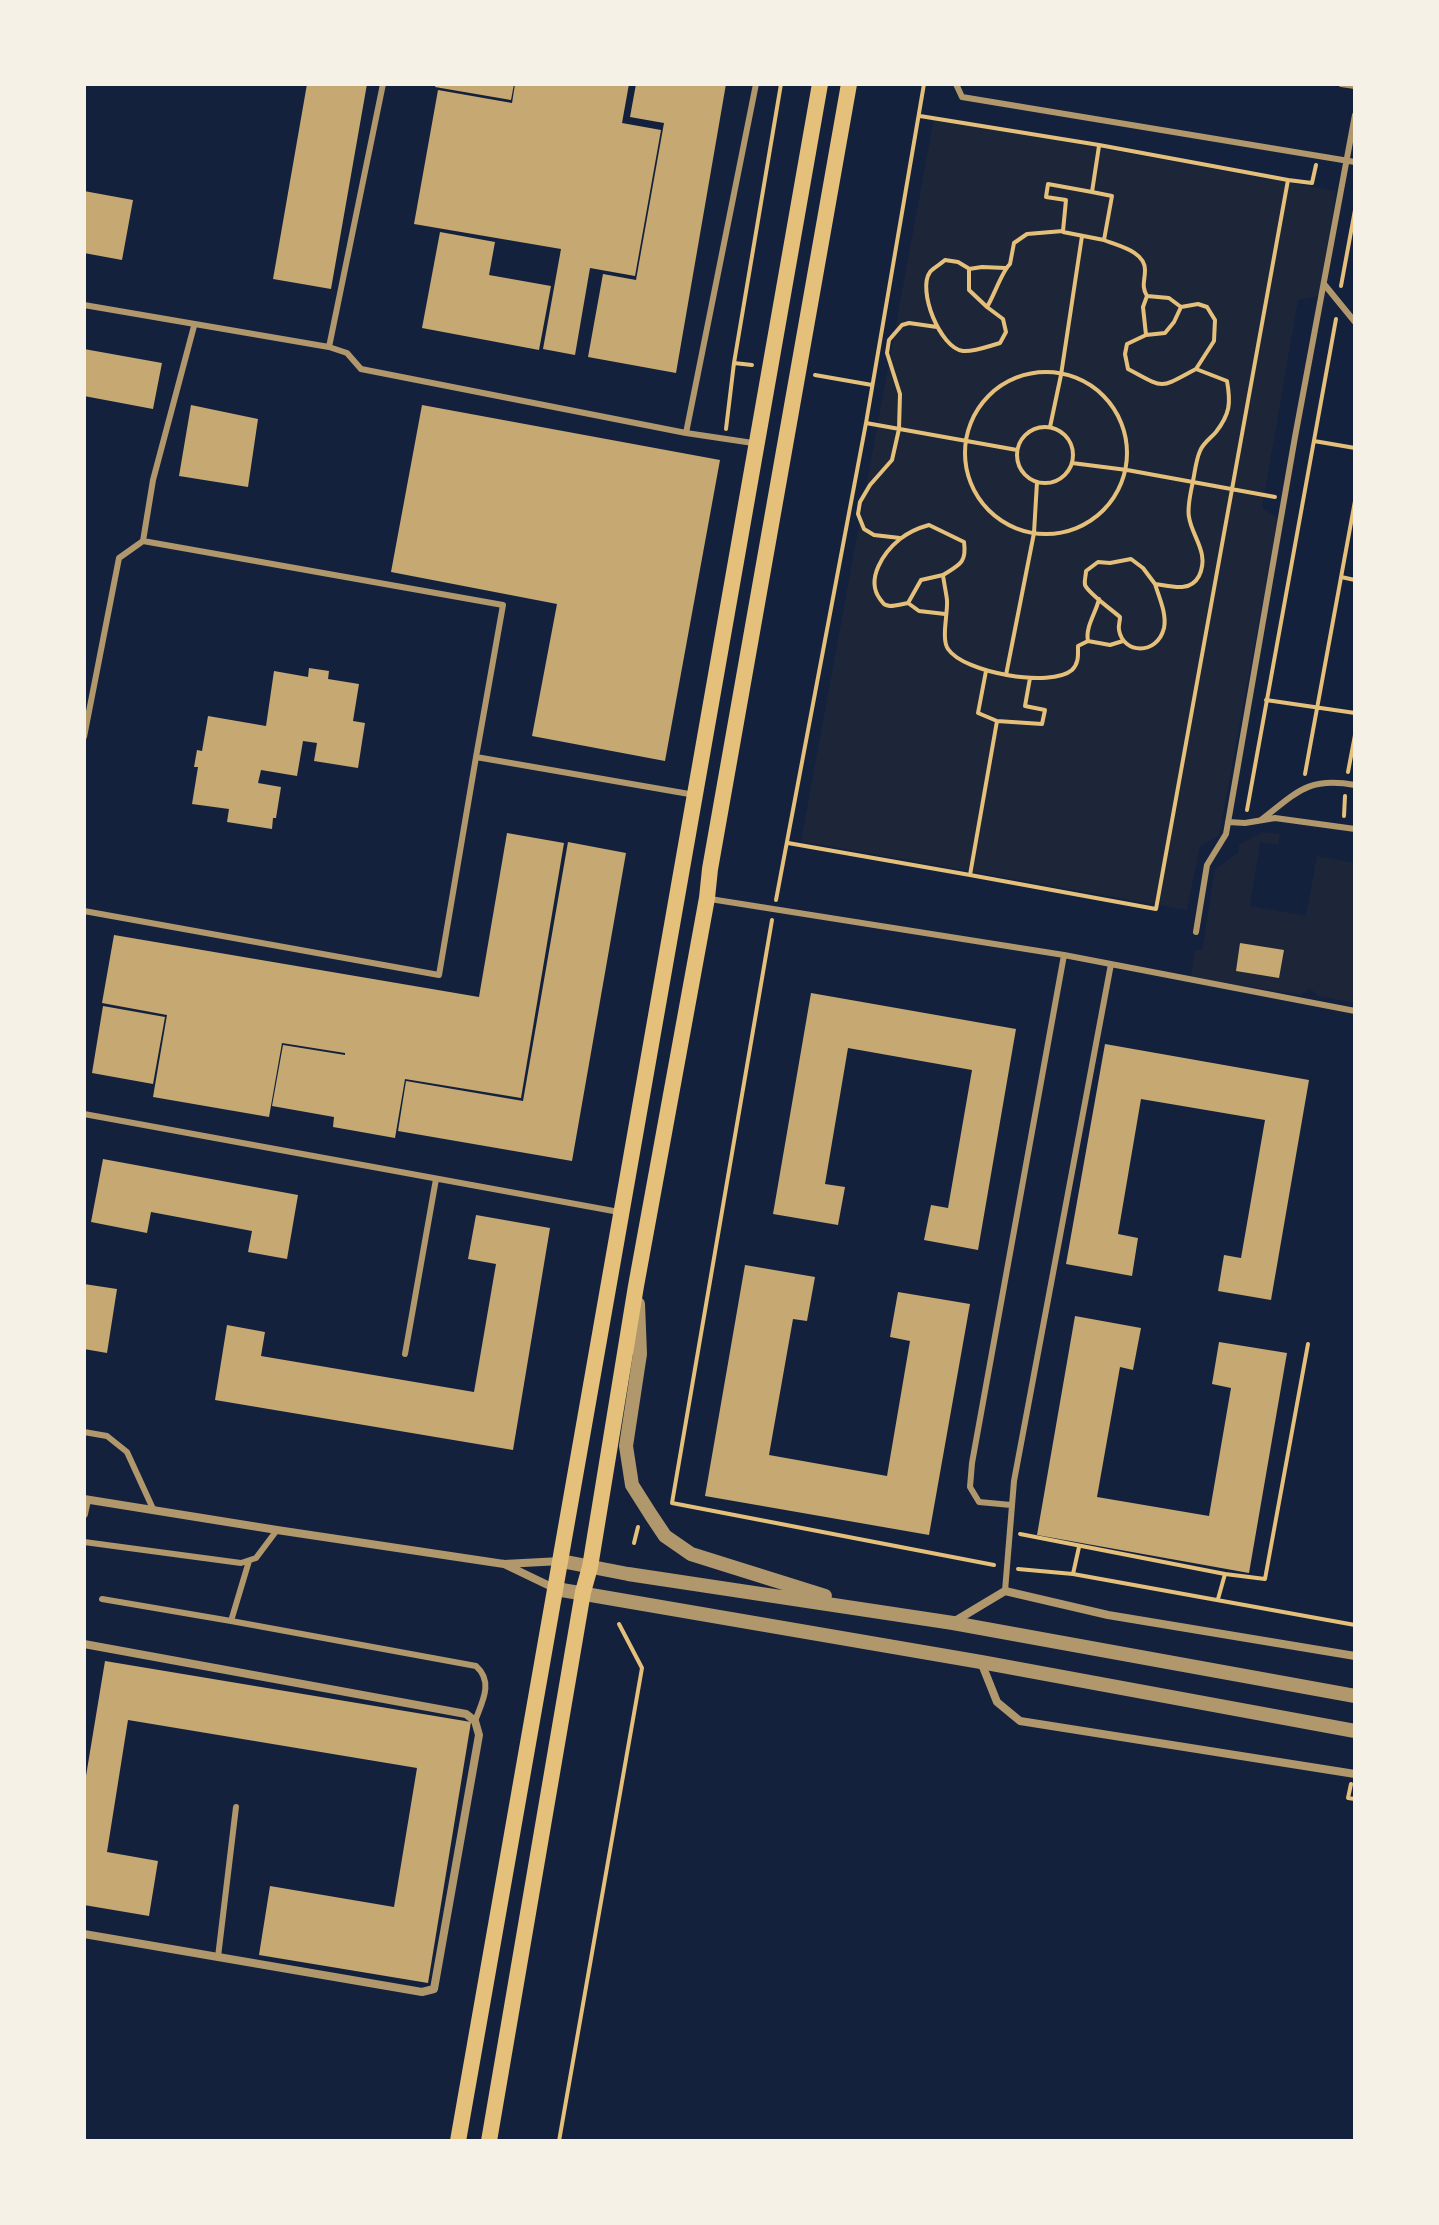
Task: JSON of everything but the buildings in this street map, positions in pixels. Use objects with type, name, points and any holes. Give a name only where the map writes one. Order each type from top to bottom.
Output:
[{"type":"main road","points":[[458,2141],[820,84]]},
{"type":"main road","points":[[489,2141],[636,1286],[849,84]]},
{"type":"street","points":[[636,1286],[640,1354],[626,1446],[632,1485],[665,1536],[691,1554],[810,1593],[898,1616]]},
{"type":"street","points":[[84,1514],[85,1500],[504,1564],[561,1561],[953,1623],[1355,1696]]},
{"type":"street","points":[[504,1564],[556,1589],[981,1662],[1355,1731]]},
{"type":"street","points":[[953,1623],[1005,1591],[1108,1615],[1355,1656]]},
{"type":"street","points":[[84,1644],[466,1714],[475,1721],[479,1735],[434,1989],[422,1992],[84,1934]]},
{"type":"street","points":[[981,1662],[997,1702],[1020,1721],[1353,1777]]},
{"type":"lane","points":[[329,347],[383,84]]},
{"type":"lane","points":[[686,433],[756,84]]},
{"type":"lane","points":[[956,84],[962,97],[1355,162]]},
{"type":"lane","points":[[1341,84],[1355,86]]},
{"type":"lane","points":[[1196,932],[1207,865],[1226,834],[1355,115]]},
{"type":"lane","points":[[1324,284],[1355,322]]},
{"type":"lane","points":[[84,305],[329,347],[347,353],[361,369],[686,433],[757,444]]},
{"type":"lane","points":[[84,737],[87,704],[119,558],[143,541],[153,480],[194,326]]},
{"type":"lane","points":[[84,913],[439,975],[503,605],[143,541]]},
{"type":"lane","points":[[476,757],[695,795]]},
{"type":"lane","points":[[1261,820],[1302,788],[1333,781],[1355,785]]},
{"type":"lane","points":[[1228,822],[1245,823],[1275,818],[1355,829]]},
{"type":"lane","points":[[707,898],[1064,955],[1355,1011]]},
{"type":"lane","points":[[1011,1505],[979,1502],[970,1487],[972,1463],[1064,955]]},
{"type":"lane","points":[[1005,1591],[1017,1465],[1111,964]]},
{"type":"lane","points":[[84,1114],[622,1213]]},
{"type":"lane","points":[[405,1354],[436,1179]]},
{"type":"lane","points":[[84,1432],[107,1436],[127,1452],[154,1511]]},
{"type":"lane","points":[[84,1542],[241,1563],[256,1558],[277,1530]]},
{"type":"lane","points":[[231,1621],[249,1561]]},
{"type":"lane","points":[[102,1599],[476,1666],[483,1672],[487,1687],[475,1721]]},
{"type":"lane","points":[[218,1957],[236,1807]]},
{"type":"path","points":[[724,439],[781,84]]},
{"type":"path","points":[[924,84],[866,423],[774,908],[672,1503],[1007,1568],[1073,1574],[1355,1625]]},
{"type":"path","points":[[920,116],[1312,183],[1318,156]]},
{"type":"path","points":[[1092,192],[1099,145]]},
{"type":"path","points":[[788,843],[1156,909],[1288,180]]},
{"type":"path","points":[[1063,231],[1066,200],[1046,197],[1048,184],[1112,196],[1104,240]]},
{"type":"path","points":[[1245,823],[1355,210]]},
{"type":"path","points":[[987,307],[999,287],[1005,268],[1010,264],[1014,243],[1027,234],[1063,231],[1104,240],[1135,253],[1144,263],[1146,335]]},
{"type":"path","points":[[1050,427],[1082,236]]},
{"type":"path","points":[[969,269],[969,290],[1003,319],[1006,332],[1000,343],[963,351],[950,345],[937,327],[925,290],[929,273],[945,260],[958,262],[969,269],[1005,268]]},
{"type":"path","points":[[1147,296],[1169,298],[1181,307],[1198,304],[1207,307],[1215,320],[1214,341],[1196,369],[1165,385],[1154,384],[1128,369],[1127,344],[1146,335],[1165,333],[1181,307]]},
{"type":"path","points":[[901,538],[874,535],[864,529],[858,514],[860,502],[892,460],[899,429],[900,394],[887,353],[889,340],[902,325],[909,323],[937,327]]},
{"type":"path","points":[[1155,584],[1183,588],[1192,585],[1200,574],[1202,558],[1199,540],[1189,516],[1193,482],[1200,448],[1216,432],[1228,413],[1230,399],[1227,381],[1196,369]]},
{"type":"path","points":[[798,372],[872,385]]},
{"type":"path","points":[[1045,372],[1061,375],[1074,377],[1099,392],[1118,415],[1127,443],[1127,470],[1113,500],[1095,518],[1073,530],[1048,535],[1023,531],[1000,520],[979,499],[968,473],[965,440],[974,416],[992,393],[1016,378],[1045,372]]},
{"type":"path","points":[[866,423],[1017,450]]},
{"type":"path","points":[[1038,427],[1050,427],[1061,431],[1069,440],[1073,451],[1072,463],[1058,480],[1037,482],[1021,470],[1017,450],[1028,432],[1038,427]]},
{"type":"path","points":[[1295,437],[1355,448]]},
{"type":"path","points":[[1072,463],[1285,499]]},
{"type":"path","points":[[1006,675],[1034,533],[1037,482]]},
{"type":"path","points":[[1302,788],[1355,501]]},
{"type":"path","points":[[908,603],[921,580],[943,575],[960,565],[965,554],[964,542],[929,525],[901,538],[881,560],[875,575],[875,593],[883,604],[908,603],[919,611],[945,614]]},
{"type":"path","points":[[1131,559],[1143,568],[1155,584],[1165,627],[1150,648],[1138,650],[1124,641],[1119,631],[1120,617],[1092,596],[1085,585],[1086,571],[1098,562],[1131,559]]},
{"type":"path","points":[[943,575],[947,603],[946,646],[954,657],[986,671],[1030,678],[1065,674],[1078,661],[1078,646],[1088,641],[1110,645],[1124,641]]},
{"type":"path","points":[[1341,577],[1355,580]]},
{"type":"path","points":[[1088,641],[1086,632],[1099,599]]},
{"type":"path","points":[[986,671],[978,713],[997,721],[1042,724],[1045,710],[1025,706],[1030,678]]},
{"type":"path","points":[[1266,699],[1355,713]]},
{"type":"path","points":[[970,875],[997,721]]},
{"type":"path","points":[[1010,1531],[1079,1547],[1265,1579],[1308,1344]]},
{"type":"path","points":[[634,1543],[638,1527]]},
{"type":"path","points":[[1073,1574],[1079,1547]]},
{"type":"path","points":[[1218,1600],[1225,1574]]},
{"type":"path","points":[[559,2141],[642,1668],[619,1624]]},
{"type":"path","points":[[1353,1777],[1348,1798],[1355,1799]]},
{"type":"shaded area","points":[[934,118],[1336,191],[1319,296],[1298,300],[1262,508],[1278,518],[1219,836],[1200,846],[1187,910],[801,841]]},
{"type":"shaded area","points":[[1263,832],[1280,834],[1278,845],[1260,842],[1250,906],[1306,916],[1317,856],[1355,863],[1355,1003],[1318,996],[1310,988],[1301,995],[1191,977],[1195,950],[1202,950],[1215,869],[1239,852],[1239,845]]}]
